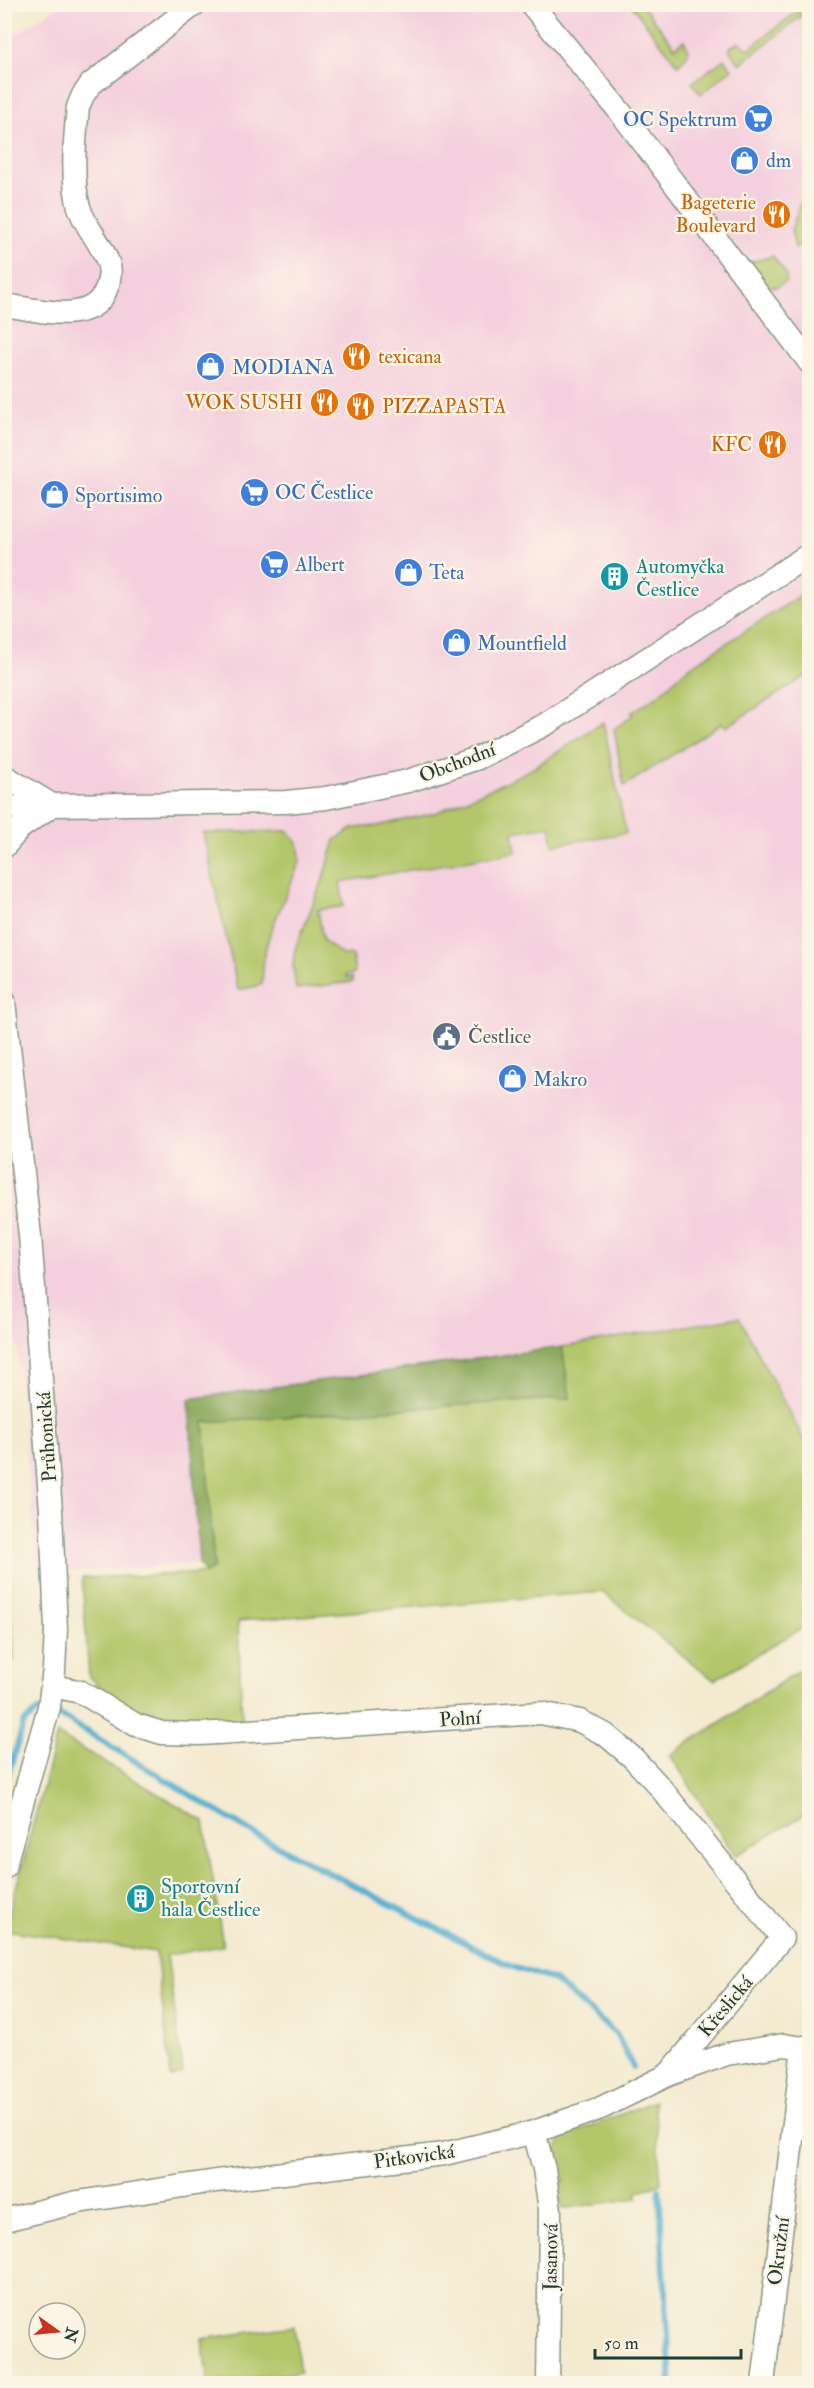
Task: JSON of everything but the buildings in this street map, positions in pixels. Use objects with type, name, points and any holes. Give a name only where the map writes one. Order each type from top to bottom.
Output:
[{"type":"street","points":[[4,305],[80,312],[95,305],[105,292],[109,277],[108,261],[81,214],[75,188],[78,107],[90,84],[195,4]]},
{"type":"street","points":[[531,4],[621,113],[810,363]]},
{"type":"street","name":"Obchodní","points":[[4,808],[52,805],[286,802],[326,798],[408,781],[478,758],[546,724],[810,554]]},
{"type":"street","points":[[4,776],[52,805],[20,828],[4,847]]},
{"type":"street","name":"Průhonická","points":[[4,1001],[30,1227],[43,1391],[56,1629],[49,1707],[4,1868]]},
{"type":"street","name":"Polní","points":[[52,1686],[81,1692],[136,1725],[162,1733],[200,1734],[541,1713],[580,1721],[606,1735],[633,1758],[660,1786],[782,1938]]},
{"type":"street","name":"Křeslická","points":[[668,2075],[782,1938]]},
{"type":"street","name":"Pitkovická","points":[[4,2220],[78,2202],[205,2183],[444,2154],[534,2132],[601,2108],[668,2075],[728,2054],[784,2045],[806,2048]]},
{"type":"street","name":"Okružní","points":[[763,2384],[806,2048]]},
{"type":"street","name":"Jasanová","points":[[534,2132],[544,2169],[550,2210],[548,2384]]},
{"type":"shaded area","points":[[62,4],[809,5],[809,1450],[739,1317],[562,1347],[189,1399],[199,1564],[37,1573],[8,1248],[5,1249],[5,41]]},
{"type":"green space","points":[[631,5],[642,5],[675,47],[684,40],[688,50],[687,56],[678,65]]},
{"type":"green space","points":[[809,5],[809,10],[740,64],[730,51],[730,47],[740,42],[748,49]]},
{"type":"green space","points":[[724,59],[732,69],[701,94],[692,83]]},
{"type":"green space","points":[[809,179],[809,237],[795,248],[791,230]]},
{"type":"green space","points":[[773,256],[786,274],[786,281],[774,287],[764,283],[747,263]]},
{"type":"green space","points":[[809,590],[809,674],[726,727],[722,723],[624,786],[614,729],[632,716],[631,713],[657,696],[685,670]]},
{"type":"green space","points":[[603,722],[626,833],[553,845],[550,826],[513,832],[516,852],[340,882],[344,906],[318,910],[323,940],[344,956],[352,955],[355,973],[346,975],[347,978],[352,977],[353,982],[296,989],[293,965],[295,949],[325,874],[335,840],[354,828],[377,826],[435,813],[499,785],[532,769]]},
{"type":"green space","points":[[289,831],[299,846],[300,861],[270,933],[264,955],[262,983],[238,990],[203,833]]},
{"type":"green space","points":[[739,1317],[809,1450],[809,1624],[714,1680],[602,1592],[238,1621],[242,1720],[180,1723],[150,1717],[135,1712],[117,1701],[89,1677],[82,1578],[205,1573],[214,1568],[204,1422],[570,1398],[562,1347]]},
{"type":"green space","points":[[562,1347],[570,1398],[204,1422],[214,1568],[205,1573],[199,1564],[189,1399]]},
{"type":"green space","points":[[5,1533],[14,1661],[5,1660]]},
{"type":"green space","points":[[809,1664],[809,1812],[735,1856],[670,1755]]},
{"type":"green space","points":[[57,1734],[204,1821],[223,1946],[167,1955],[183,2073],[171,2078],[156,1952],[5,1930]]},
{"type":"green space","points":[[654,2101],[661,2183],[637,2192],[637,2198],[561,2209],[560,2182],[564,2181],[556,2150],[563,2137]]},
{"type":"green space","points":[[294,2326],[300,2373],[208,2383],[202,2339]]},
{"type":"waterway","points":[[4,1786],[24,1723],[38,1711]]},
{"type":"waterway","points":[[58,1714],[256,1835],[510,1966],[554,1980],[616,2034],[633,2067]]},
{"type":"waterway","points":[[659,2189],[671,2384]]},
{"type":"place","name":"OC Spektrum","points":[[758,119]]},
{"type":"place","name":"dm","points":[[745,160]]},
{"type":"place","name":"Bageterie Boulevard","points":[[777,214]]},
{"type":"place","name":"texicana","points":[[357,356]]},
{"type":"place","name":"MODIANA","points":[[211,367]]},
{"type":"place","name":"WOK SUSHI","points":[[324,402]]},
{"type":"place","name":"PIZZAPASTA","points":[[361,406]]},
{"type":"place","name":"KFC","points":[[773,444]]},
{"type":"place","name":"OC Čestlice","points":[[254,492]]},
{"type":"place","name":"Sportisimo","points":[[54,495]]},
{"type":"place","name":"Albert","points":[[274,564]]},
{"type":"place","name":"Teta","points":[[408,572]]},
{"type":"place","name":"Automyčka Čestlice","points":[[615,577]]},
{"type":"place","name":"Mountfield","points":[[456,643]]},
{"type":"place","name":"Čestlice","points":[[447,1036]]},
{"type":"place","name":"Makro","points":[[512,1079]]},
{"type":"place","name":"Sportovní hala Čestlice","points":[[140,1898]]}]
